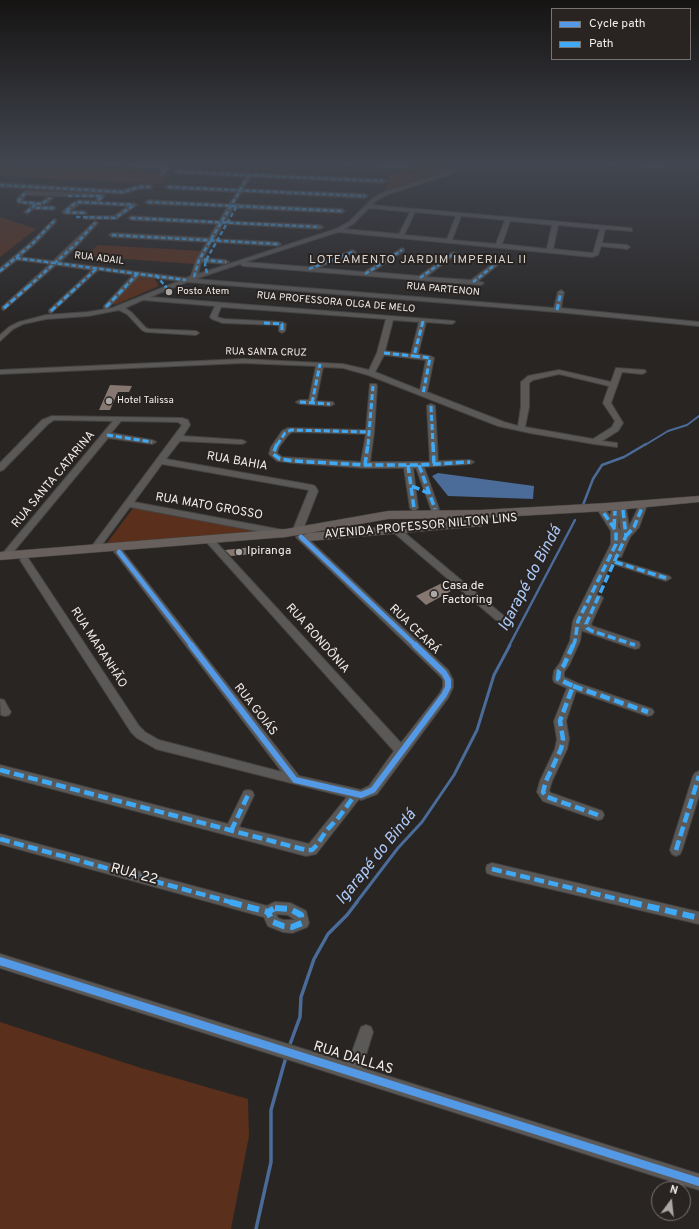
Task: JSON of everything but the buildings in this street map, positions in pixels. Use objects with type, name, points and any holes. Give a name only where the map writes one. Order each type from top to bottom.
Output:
[{"type":"main road","name":"AVENIDA PROFESSOR NILTON LINS","points":[[2,558],[25,560],[213,544],[295,534],[366,518],[390,515],[573,511],[699,499]]},
{"type":"main road","name":"AVENIDA PROFESSOR NILTON LINS","points":[[588,510],[603,512],[699,504]]},
{"type":"main road","points":[[393,530],[388,526],[390,515],[401,510],[414,508],[467,509],[481,514]]},
{"type":"main road","name":"AVENIDA PROFESSOR NILTON LINS","points":[[2,558],[95,548],[295,534],[370,532],[573,511]]},
{"type":"main road","points":[[366,518],[369,522],[370,532]]},
{"type":"street","points":[[156,219],[320,227]]},
{"type":"street","points":[[194,277],[227,219]]},
{"type":"street","points":[[0,339],[11,328],[32,320],[104,312],[121,308],[194,277],[338,230],[354,219]]},
{"type":"street","points":[[401,236],[409,219]]},
{"type":"street","points":[[449,241],[458,219]]},
{"type":"street","points":[[498,246],[508,219]]},
{"type":"street","points":[[511,219],[630,230]]},
{"type":"street","points":[[0,271],[16,258],[54,221]]},
{"type":"street","points":[[4,308],[56,263],[95,223]]},
{"type":"street","points":[[550,252],[555,224]]},
{"type":"street","points":[[338,230],[550,252],[595,255],[603,228]]},
{"type":"street","points":[[112,235],[278,244]]},
{"type":"street","points":[[599,244],[627,247]]},
{"type":"street","points":[[365,274],[402,250]]},
{"type":"street","points":[[309,269],[353,252]]},
{"type":"street","points":[[420,278],[453,254]]},
{"type":"street","name":"RUA ADAIL","points":[[16,258],[186,280]]},
{"type":"street","points":[[203,260],[226,262]]},
{"type":"street","points":[[203,260],[207,273]]},
{"type":"street","points":[[473,282],[501,260]]},
{"type":"street","points":[[237,263],[481,283]]},
{"type":"street","points":[[51,311],[96,269]]},
{"type":"street","points":[[106,307],[138,273]]},
{"type":"street","points":[[156,275],[167,288]]},
{"type":"street","name":"RUA PARTENON","points":[[186,280],[557,310],[699,324]]},
{"type":"street","points":[[557,310],[561,292]]},
{"type":"street","name":"RUA PROFESSORA OLGA DE MELO","points":[[143,298],[452,322]]},
{"type":"street","points":[[219,304],[213,317],[214,318],[223,321],[282,324],[282,330]]},
{"type":"street","points":[[121,308],[129,313],[144,329],[148,331],[196,333]]},
{"type":"street","points":[[371,373],[381,353],[390,318]]},
{"type":"street","points":[[414,356],[423,321]]},
{"type":"street","points":[[384,353],[430,358],[423,394]]},
{"type":"street","name":"RUA SANTA CRUZ","points":[[0,372],[200,362],[281,362],[343,366],[371,373],[483,418],[521,429],[614,446]]},
{"type":"street","points":[[312,403],[320,364]]},
{"type":"street","points":[[594,442],[615,428],[619,423],[607,403],[619,370],[642,372]]},
{"type":"street","points":[[521,429],[525,382],[531,378],[559,372],[614,385]]},
{"type":"street","points":[[364,464],[370,432],[373,386]]},
{"type":"street","points":[[300,402],[330,404]]},
{"type":"street","points":[[431,406],[434,464]]},
{"type":"street","points":[[0,468],[45,422],[55,417],[119,420],[179,420],[185,422],[186,425],[178,438],[95,548]]},
{"type":"street","name":"RUA SANTA CATARINA","points":[[2,558],[119,420]]},
{"type":"street","points":[[370,432],[296,429],[288,431],[275,447],[273,454],[280,459],[294,461],[408,466],[470,462]]},
{"type":"street","points":[[107,435],[152,442]]},
{"type":"street","points":[[178,438],[242,442]]},
{"type":"street","name":"RUA BAHIA","points":[[161,461],[309,486],[314,491],[295,534]]},
{"type":"street","points":[[419,465],[435,509]]},
{"type":"street","points":[[408,466],[414,508]]},
{"type":"street","points":[[412,486],[428,493]]},
{"type":"street","name":"RUA MATO GROSSO","points":[[128,504],[295,534]]},
{"type":"street","points":[[635,645],[592,631],[587,628],[586,624],[626,536],[634,528],[642,508]]},
{"type":"street","points":[[619,510],[626,536]]},
{"type":"street","points":[[614,527],[619,510]]},
{"type":"street","points":[[603,512],[614,527],[617,537],[614,551],[578,621],[576,641],[564,665],[559,671],[558,679],[573,686],[648,712]]},
{"type":"street","points":[[393,530],[500,618]]},
{"type":"street","name":"RUA CEARÁ","points":[[295,534],[444,673],[448,680],[448,687],[444,695],[401,751]]},
{"type":"street","name":"RUA RONDÔNIA","points":[[213,544],[401,751]]},
{"type":"street","name":"RUA GOIÁS","points":[[119,552],[295,780]]},
{"type":"street","name":"RUA MARANHÃO","points":[[25,560],[135,729],[156,744],[295,780]]},
{"type":"street","points":[[615,562],[666,578]]},
{"type":"street","points":[[573,686],[560,720],[563,739],[561,749],[546,781],[544,793],[547,797],[598,815]]},
{"type":"street","points":[[295,780],[355,795],[361,795],[373,790],[401,751]]},
{"type":"street","points":[[0,770],[306,850],[312,850],[317,845],[326,831],[355,795]]},
{"type":"street","points":[[676,850],[699,776]]},
{"type":"street","points":[[231,831],[248,795]]},
{"type":"street","name":"RUA 22","points":[[0,839],[268,912]]},
{"type":"street","points":[[492,869],[699,918]]},
{"type":"street","name":"RUA DALLAS","points":[[0,961],[699,1182]]},
{"type":"street","points":[[353,1072],[366,1032]]},
{"type":"shaded area","points":[[0,219],[7,219],[36,229],[0,257]]},
{"type":"shaded area","points":[[98,245],[203,251],[195,264],[86,256]]},
{"type":"shaded area","points":[[140,275],[153,276],[159,286],[115,305],[112,303]]},
{"type":"shaded area","points":[[133,508],[282,533],[104,547]]},
{"type":"shaded area","points":[[0,1022],[141,1068],[248,1099],[249,1136],[231,1229],[0,1229]]},
{"type":"water","points":[[438,473],[534,486],[533,499],[448,496],[432,476]]},
{"type":"waterway","name":"Igarapé do Bindá","points":[[645,445],[668,431],[687,425],[699,416]]},
{"type":"waterway","name":"Igarapé do Bindá","points":[[583,505],[593,479],[602,465],[624,457],[646,444]]},
{"type":"waterway","name":"Igarapé do Bindá","points":[[509,646],[575,520]]},
{"type":"waterway","name":"Igarapé do Bindá","points":[[356,903],[398,848],[422,822],[454,775],[477,730],[494,675],[510,645]]},
{"type":"waterway","name":"Igarapé do Bindá","points":[[289,1047],[300,1017],[301,997],[314,959],[328,934],[347,915],[357,902]]},
{"type":"waterway","name":"Igarapé do Bindá","points":[[256,1229],[271,1162],[271,1110],[286,1057]]},
{"type":"marked path","points":[[159,219],[320,227]]},
{"type":"marked path","points":[[194,277],[199,260],[223,219]]},
{"type":"marked path","points":[[207,273],[205,265],[206,260],[229,219]]},
{"type":"marked path","points":[[0,271],[33,243],[54,221]]},
{"type":"marked path","points":[[4,308],[76,244],[95,223]]},
{"type":"marked path","points":[[112,235],[278,244]]},
{"type":"marked path","points":[[365,274],[402,250]]},
{"type":"marked path","points":[[309,269],[353,252]]},
{"type":"marked path","points":[[420,278],[453,254]]},
{"type":"marked path","points":[[16,258],[186,280]]},
{"type":"marked path","points":[[204,260],[226,262]]},
{"type":"marked path","points":[[473,282],[501,260]]},
{"type":"marked path","points":[[51,311],[96,269]]},
{"type":"marked path","points":[[106,307],[138,273]]},
{"type":"marked path","points":[[156,275],[167,288]]},
{"type":"marked path","points":[[557,310],[561,292]]},
{"type":"marked path","points":[[423,321],[414,356],[430,358],[423,394]]},
{"type":"marked path","points":[[264,323],[282,324],[282,331]]},
{"type":"marked path","points":[[384,353],[414,356]]},
{"type":"marked path","points":[[312,403],[320,364]]},
{"type":"marked path","points":[[365,465],[370,432],[373,386]]},
{"type":"marked path","points":[[300,402],[330,404]]},
{"type":"marked path","points":[[431,406],[434,464]]},
{"type":"marked path","points":[[370,432],[291,430],[285,433],[275,447],[273,454],[280,459],[294,461],[365,465],[419,465],[470,462]]},
{"type":"marked path","points":[[107,435],[152,442]]},
{"type":"marked path","points":[[408,465],[414,508]]},
{"type":"marked path","points":[[419,465],[435,509]]},
{"type":"marked path","points":[[412,486],[428,493]]},
{"type":"marked path","points":[[626,536],[634,527],[642,508]]},
{"type":"marked path","points":[[623,510],[626,536],[586,624],[587,628],[592,631],[635,645]]},
{"type":"marked path","points":[[614,527],[615,511]]},
{"type":"marked path","points":[[598,815],[547,797],[543,792],[546,781],[561,749],[563,739],[560,721],[573,686],[558,679],[559,671],[564,665],[575,641],[578,621],[616,544],[616,531],[603,512]]},
{"type":"marked path","points":[[615,562],[666,578]]},
{"type":"marked path","points":[[573,686],[648,712]]},
{"type":"marked path","points":[[0,770],[306,850],[312,850],[317,845],[326,831],[339,817],[355,795]]},
{"type":"marked path","points":[[676,850],[699,776]]},
{"type":"marked path","points":[[231,831],[248,795]]},
{"type":"marked path","points":[[0,839],[268,912],[275,908],[290,909],[301,915],[302,923],[292,927],[283,926],[273,922],[268,912]]},
{"type":"marked path","points":[[492,869],[699,918]]},
{"type":"cycle path","points":[[119,552],[295,780],[361,795],[373,790],[444,695],[448,687],[448,680],[444,673],[301,537]]},
{"type":"cycle path","points":[[0,961],[699,1182]]},
{"type":"place","name":"Posto Atem","points":[[169,292]]},
{"type":"place","name":"Hotel Talissa","points":[[109,401]]},
{"type":"place","name":"Ipiranga","points":[[239,552]]},
{"type":"place","name":"Casa de Factoring","points":[[434,594]]},
{"type":"district","name":"LOTEAMENTO JARDIM IMPERIAL II","points":[[418,261]]}]
